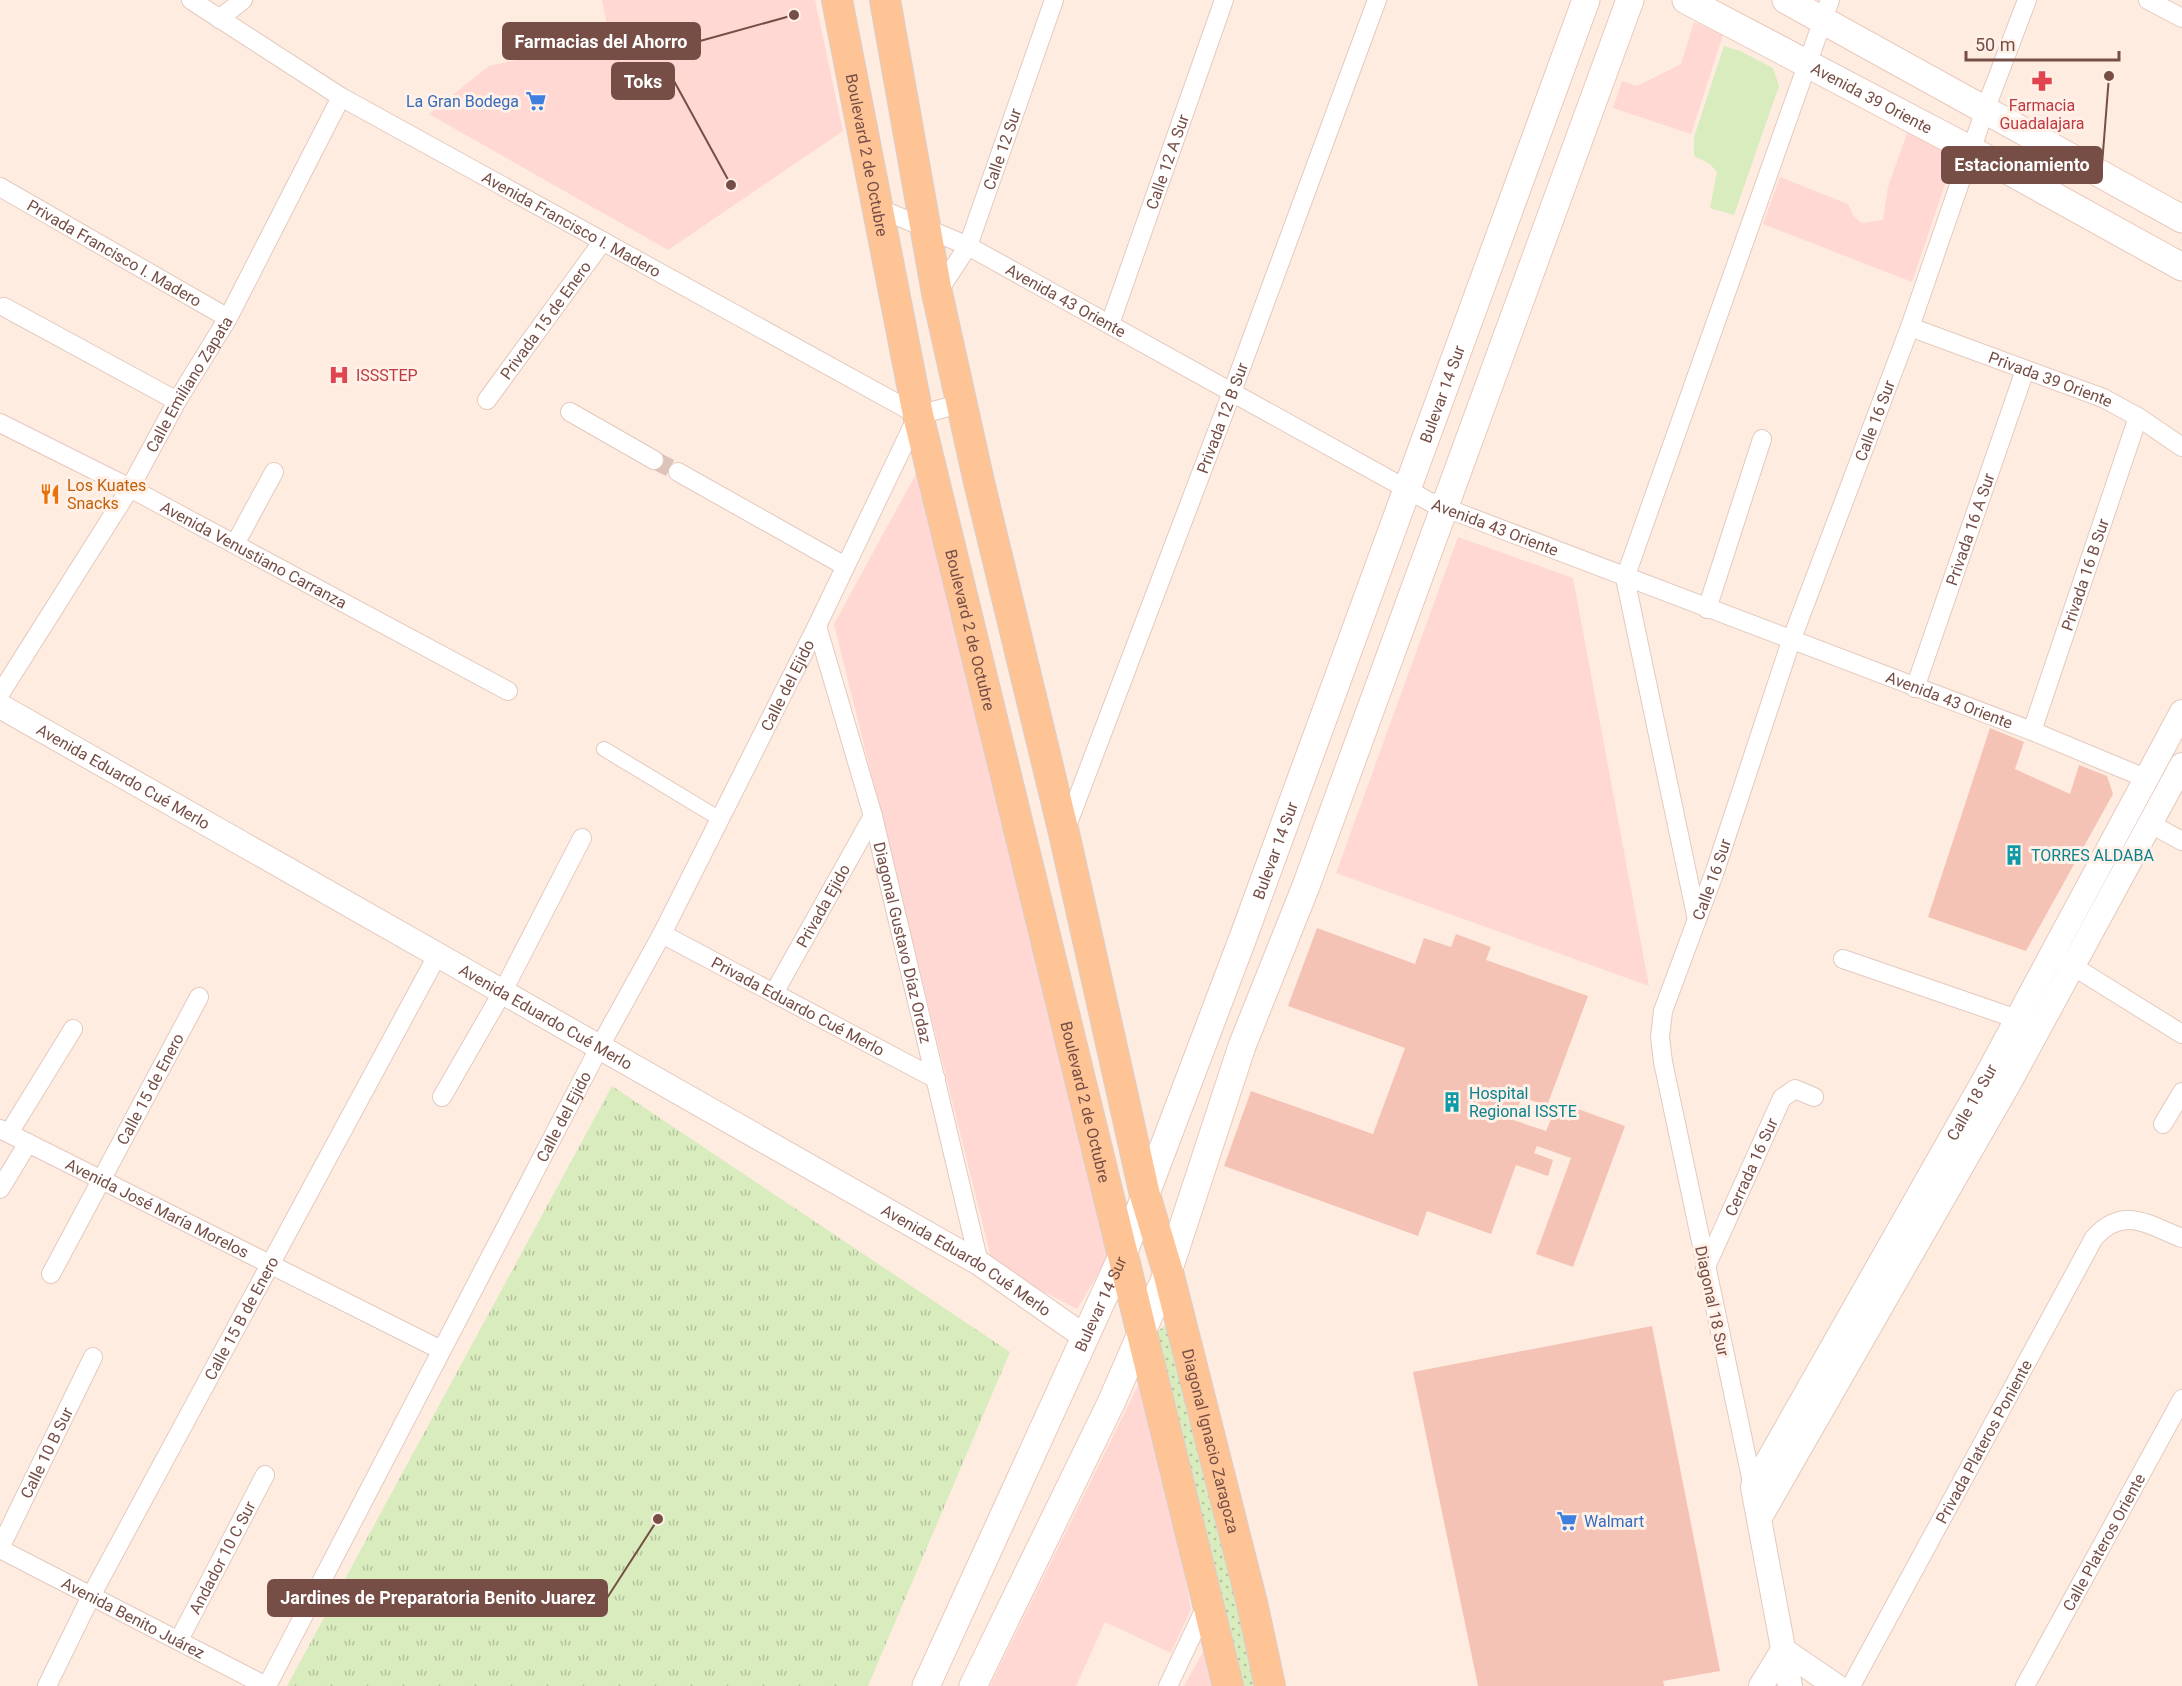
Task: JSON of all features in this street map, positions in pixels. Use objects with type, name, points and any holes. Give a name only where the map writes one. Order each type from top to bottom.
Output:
[{"type":"main road","name":"Boulevard 2 de Octubre","points":[[837,0],[918,415],[1123,1254]]},
{"type":"main road","points":[[885,0],[925,227],[979,482],[1064,833],[1145,1195]]},
{"type":"main road","name":"Bulevar 14 Sur","points":[[926,1686],[1123,1254],[1244,935],[1405,488],[1586,0]]},
{"type":"main road","points":[[973,1686],[1143,1333],[1168,1272],[1242,1046],[1306,886],[1630,0]]},
{"type":"main road","name":"Avenida 39 Oriente","points":[[1686,0],[1971,150],[2182,267]]},
{"type":"main road","points":[[1786,0],[1827,10],[1985,110],[2182,219]]},
{"type":"main road","name":"Diagonal Ignacio Zaragoza","points":[[1145,1195],[1168,1272],[1252,1603],[1270,1686]]},
{"type":"main road","points":[[1123,1254],[1228,1686]]},
{"type":"street","name":"Avenida Francisco I. Madero","points":[[192,0],[341,97],[918,415]]},
{"type":"street","points":[[219,19],[243,0]]},
{"type":"street","name":"Calle 12 Sur","points":[[938,293],[968,246],[1054,0]]},
{"type":"street","name":"Calle 12 A Sur","points":[[1110,324],[1224,0]]},
{"type":"street","name":"Privada 12 B Sur","points":[[1064,833],[1232,392],[1377,0]]},
{"type":"street","name":"Calle 16 Sur","points":[[1697,920],[1791,641],[1910,327],[1985,110],[2027,0]]},
{"type":"street","points":[[2148,0],[2182,18]]},
{"type":"street","points":[[1625,578],[1827,10]]},
{"type":"street","name":"Calle Emiliano Zapata","points":[[0,694],[130,488],[177,401],[228,318],[341,97]]},
{"type":"street","name":"Privada Francisco I. Madero","points":[[0,187],[228,318]]},
{"type":"street","name":"Avenida 43 Oriente","points":[[876,207],[968,246],[1405,488],[1446,508],[2031,731],[2145,778]]},
{"type":"street","name":"Privada 15 de Enero","points":[[487,400],[603,241]]},
{"type":"street","points":[[4,308],[177,401]]},
{"type":"street","name":"Privada 39 Oriente","points":[[1910,327],[2103,398],[2138,417],[2182,447]]},
{"type":"street","name":"Privada 16 A Sur","points":[[1915,688],[2025,370]]},
{"type":"street","points":[[918,415],[963,403]]},
{"type":"street","points":[[570,412],[654,460]]},
{"type":"street","name":"Calle del Ejido","points":[[266,1686],[599,1048],[662,934],[817,626],[918,415]]},
{"type":"street","name":"Privada 16 B Sur","points":[[2031,731],[2138,417]]},
{"type":"street","name":"Avenida Venustiano Carranza","points":[[0,423],[130,488],[508,691]]},
{"type":"street","points":[[1707,609],[1762,439]]},
{"type":"street","points":[[235,544],[274,472]]},
{"type":"street","points":[[678,472],[845,566]]},
{"type":"street","name":"Calle 16 Sur","points":[[1625,578],[1697,920]]},
{"type":"street","name":"Diagonal Gustavo Díaz Ordaz","points":[[817,626],[873,816],[979,1263]]},
{"type":"street","name":"Avenida Eduardo Cué Merlo","points":[[0,706],[979,1263],[1085,1337]]},
{"type":"street","name":"Calle 18 Sur","points":[[1753,1487],[1997,1080],[2017,1019],[2063,960],[2145,778],[2182,712]]},
{"type":"street","points":[[604,749],[720,819]]},
{"type":"street","name":"Calle 18 Sur","points":[[1759,1519],[2063,960],[2149,823],[2182,765]]},
{"type":"street","name":"Privada Ejido","points":[[774,993],[873,816]]},
{"type":"street","points":[[2149,823],[2182,841]]},
{"type":"street","points":[[442,1097],[503,991],[582,838]]},
{"type":"street","name":"Diagonal 18 Sur","points":[[1697,920],[1663,1011],[1660,1036],[1663,1062],[1753,1487],[1790,1686]]},
{"type":"street","name":"Privada Eduardo Cué Merlo","points":[[662,934],[936,1079]]},
{"type":"street","name":"Calle 15 B de Enero","points":[[47,1686],[91,1596],[438,954]]},
{"type":"street","points":[[1843,959],[2017,1019]]},
{"type":"street","points":[[2063,960],[2182,1034]]},
{"type":"street","name":"Calle 15 de Enero","points":[[51,1274],[199,997]]},
{"type":"street","points":[[5,1131],[73,1029]]},
{"type":"street","name":"Cerrada 16 Sur","points":[[1705,1269],[1782,1098],[1795,1089],[1814,1097]]},
{"type":"street","points":[[2163,1124],[2182,1092]]},
{"type":"street","name":"Avenida José María Morelos","points":[[5,1131],[269,1266],[441,1350]]},
{"type":"street","points":[[0,1189],[28,1143]]},
{"type":"street","name":"Privada Plateros Poniente","points":[[1851,1686],[2094,1238],[2110,1222],[2131,1219],[2182,1238]]},
{"type":"street","name":"Calle 10 B Sur","points":[[0,1549],[93,1357]]},
{"type":"street","name":"Calle Plateros Oriente","points":[[2025,1686],[2182,1400]]},
{"type":"street","name":"Andador 10 C Sur","points":[[179,1640],[265,1475]]},
{"type":"street","name":"Avenida Benito Juárez","points":[[0,1549],[266,1686]]},
{"type":"street","points":[[1168,1686],[1209,1601]]},
{"type":"street","points":[[1761,1686],[1783,1650],[1836,1686]]},
{"type":"shaded area","points":[[602,0],[815,0],[843,131],[668,250],[429,114],[489,66],[610,40]]},
{"type":"shaded area","points":[[1694,22],[1723,35],[1691,134],[1613,108],[1622,81],[1637,86],[1681,64]]},
{"type":"shaded area","points":[[1907,133],[1955,155],[1912,282],[1763,224],[1780,177],[1848,204],[1854,217],[1862,223],[1883,220],[1888,187]]},
{"type":"shaded area","points":[[917,472],[1113,1249],[1077,1309],[993,1266],[834,624]]},
{"type":"shaded area","points":[[1458,537],[1573,578],[1649,986],[1336,873]]},
{"type":"shaded area","points":[[1146,1369],[1191,1609],[1171,1653],[1105,1622],[1076,1686],[990,1686]]},
{"type":"shaded area","points":[[1204,1650],[1212,1686],[1184,1686]]},
{"type":"green space","points":[[1724,46],[1740,51],[1773,68],[1779,86],[1734,215],[1710,208],[1717,172],[1710,164],[1694,156],[1694,137]]},
{"type":"green space","points":[[612,1086],[1010,1352],[868,1686],[287,1686]]},
{"type":"green space","points":[[1171,1321],[1259,1686],[1232,1686],[1154,1334]]},
{"type":"building","name":"TORRES ALDABA","points":[[1990,728],[2024,742],[2015,769],[2070,794],[2079,765],[2107,776],[2113,794],[2026,951],[1928,917]]},
{"type":"building","name":"Hospital Regional ISSTE","points":[[1317,928],[1415,964],[1424,938],[1451,947],[1456,934],[1491,947],[1486,960],[1588,996],[1547,1106],[1522,1097],[1513,1120],[1546,1131],[1553,1114],[1570,1121],[1575,1108],[1625,1126],[1573,1267],[1536,1254],[1571,1158],[1537,1146],[1534,1153],[1553,1160],[1548,1176],[1516,1165],[1491,1234],[1427,1211],[1418,1236],[1224,1166],[1251,1091],[1373,1134],[1405,1048],[1288,1006]]},
{"type":"building","name":"Walmart","points":[[1652,1326],[1720,1671],[1663,1681],[1664,1686],[1478,1686],[1413,1372]]},
{"type":"tunnel","points":[[654,460],[678,472]]},
{"type":"place","name":"Farmacias del Ahorro","points":[[794,15]]},
{"type":"place","name":"Estacionamiento","points":[[2109,76]]},
{"type":"place","name":"Farmacia Guadalajara","points":[[2042,81]]},
{"type":"place","name":"La Gran Bodega","points":[[536,101]]},
{"type":"place","name":"Toks","points":[[731,185]]},
{"type":"place","name":"ISSSTEP","points":[[339,375]]},
{"type":"place","name":"Los Kuates Snacks","points":[[50,494]]},
{"type":"place","name":"TORRES ALDABA","points":[[2014,855]]},
{"type":"place","name":"Hospital Regional ISSTE","points":[[1452,1102]]},
{"type":"place","name":"Jardines de Preparatoria Benito Juarez","points":[[658,1519]]},
{"type":"place","name":"Walmart","points":[[1567,1521]]}]
